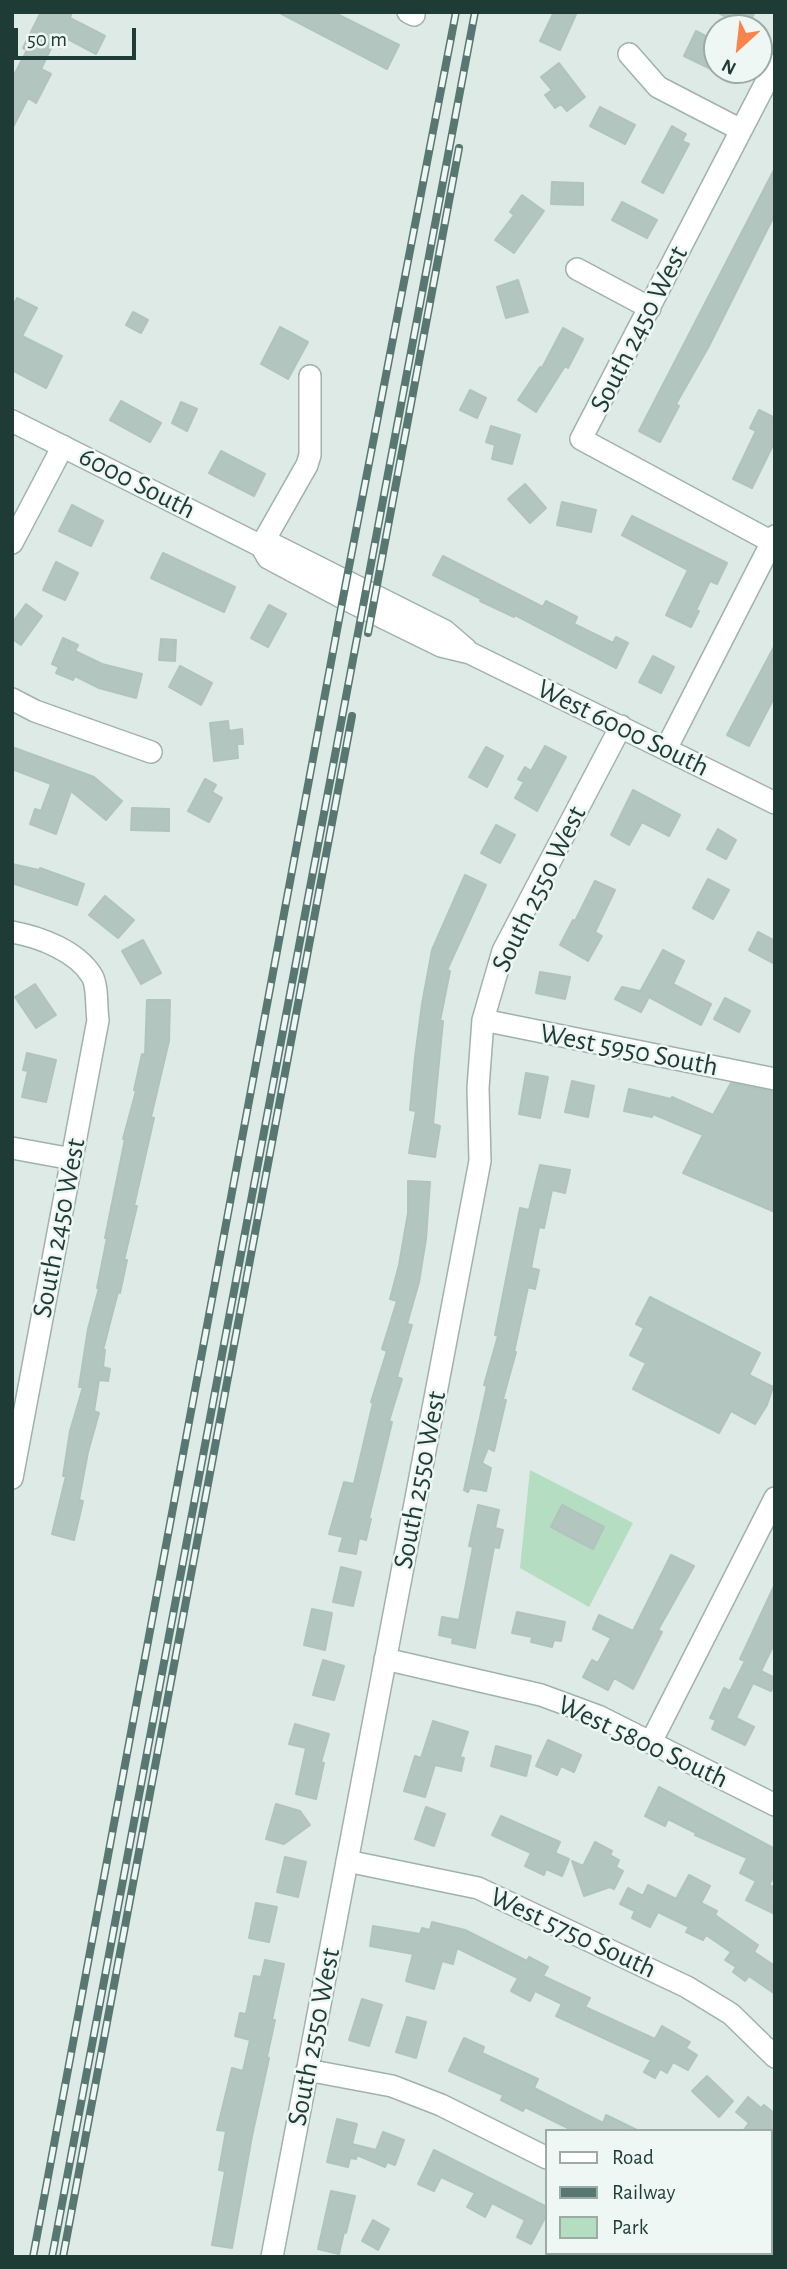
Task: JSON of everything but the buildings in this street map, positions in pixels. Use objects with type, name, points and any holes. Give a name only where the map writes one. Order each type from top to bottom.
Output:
[{"type":"street","points":[[629,54],[658,87],[741,130]]},
{"type":"street","name":"South 2450 West","points":[[773,539],[581,439],[775,65]]},
{"type":"street","points":[[577,269],[649,307]]},
{"type":"street","points":[[261,546],[307,465],[310,454],[310,376]]},
{"type":"street","name":"6000 South","points":[[12,421],[261,546],[268,558],[373,604]]},
{"type":"street","points":[[12,543],[63,446]]},
{"type":"street","points":[[666,749],[773,539]]},
{"type":"street","name":"West 6000 South","points":[[373,604],[441,646],[470,653],[775,803]]},
{"type":"street","points":[[12,699],[35,711],[151,752]]},
{"type":"street","name":"South 2550 West","points":[[272,2257],[480,1161],[478,1088],[483,1020],[503,951],[621,726]]},
{"type":"street","name":"South 2450 West","points":[[12,932],[34,936],[68,953],[93,977],[98,1020],[72,1159],[20,1387],[12,1478]]},
{"type":"street","name":"West 5950 South","points":[[483,1020],[775,1079]]},
{"type":"street","points":[[12,1149],[72,1159]]},
{"type":"street","points":[[651,1742],[775,1498]]},
{"type":"street","name":"West 5800 South","points":[[385,1659],[541,1695],[598,1716],[775,1805]]},
{"type":"street","name":"West 5750 South","points":[[347,1861],[478,1888],[687,1987],[731,2014],[775,2057]]},
{"type":"street","points":[[307,2070],[392,2086],[441,2105],[546,2158]]},
{"type":"green space","points":[[530,1470],[633,1523],[589,1607],[520,1568]]},
{"type":"railway","points":[[33,2257],[343,598],[456,12]]},
{"type":"railway","points":[[52,2257],[475,12]]},
{"type":"railway","points":[[368,633],[459,148]]},
{"type":"railway","points":[[63,2257],[352,716]]}]
